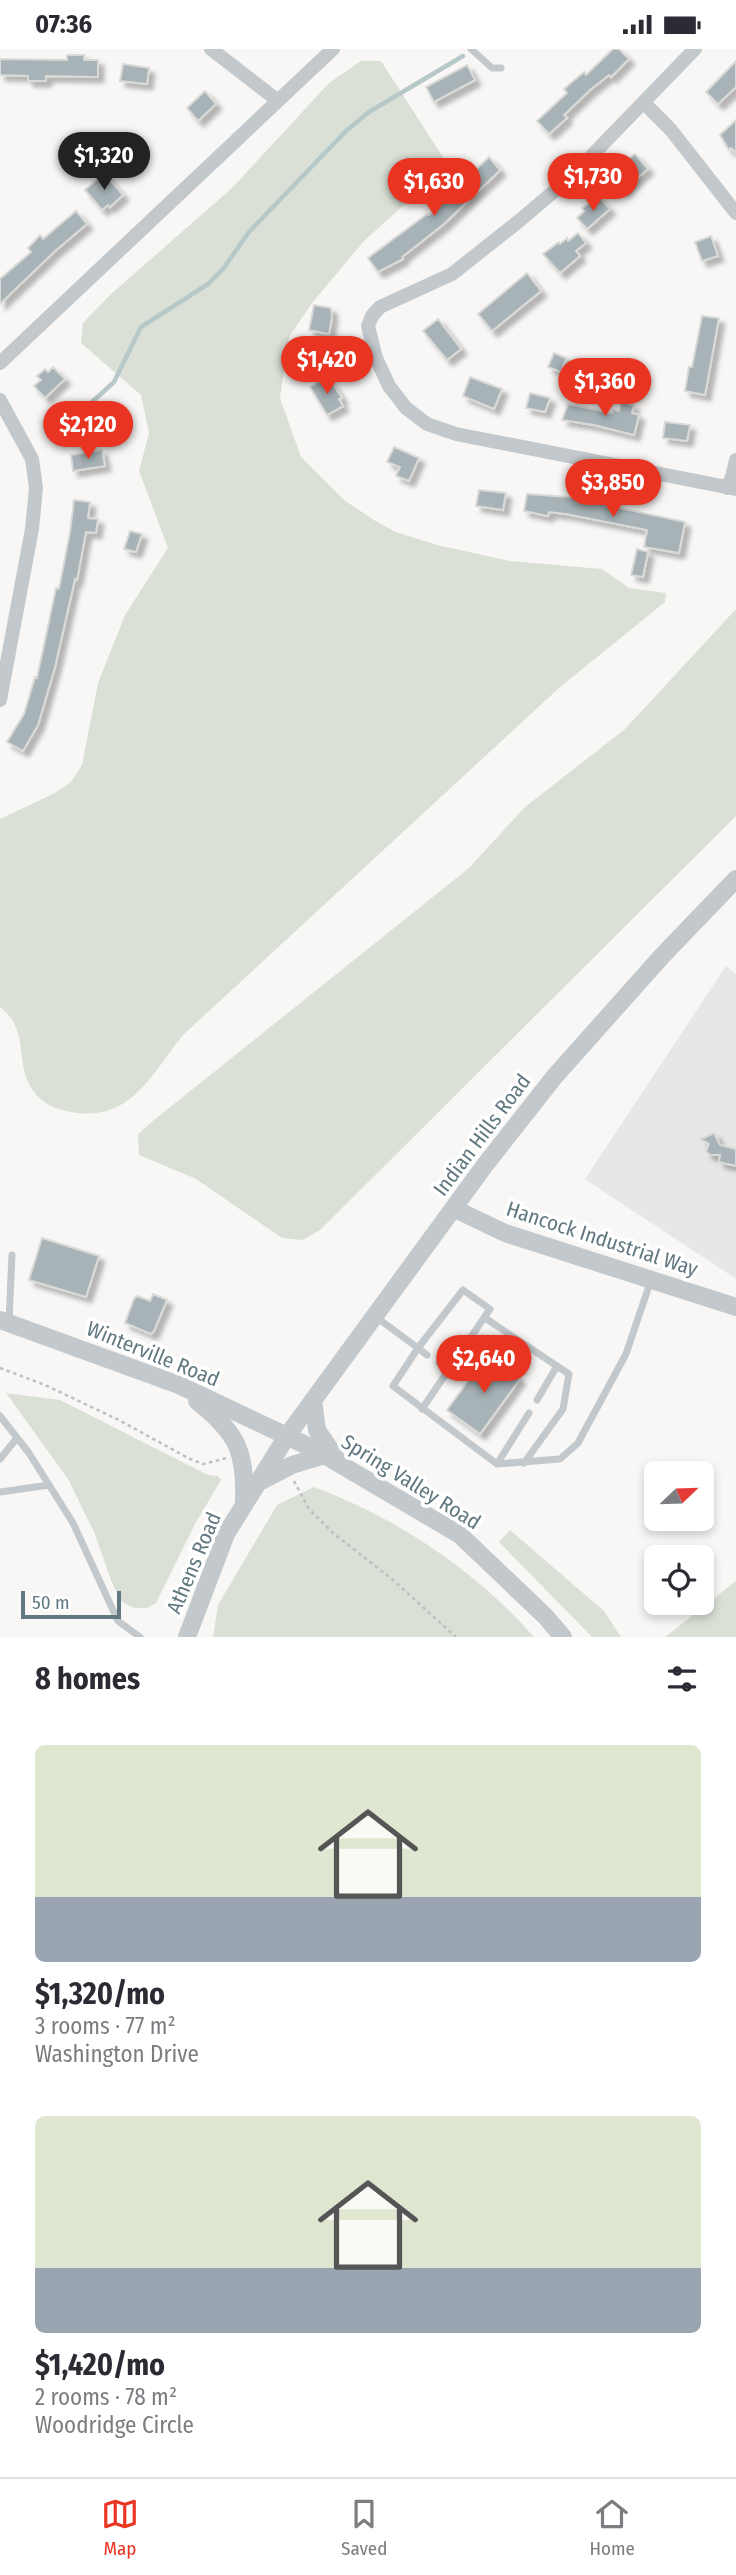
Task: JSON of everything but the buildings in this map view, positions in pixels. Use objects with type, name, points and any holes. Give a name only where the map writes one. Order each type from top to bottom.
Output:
[{"type":"street","points":[[212,49],[277,100]]},
{"type":"street","points":[[0,363],[332,49]]},
{"type":"street","points":[[695,49],[572,176],[519,221],[452,274],[380,307],[368,326],[376,358],[389,386],[406,408],[427,424],[456,434],[732,489],[736,460]]},
{"type":"street","points":[[645,103],[671,129],[736,213]]},
{"type":"street","points":[[0,400],[32,459],[36,488],[32,529],[0,699]]},
{"type":"street","name":"Indian Hills Road","points":[[287,1436],[485,1165],[555,1076],[662,956],[736,879]]},
{"type":"street","name":"Hancock Industrial Way","points":[[455,1209],[505,1233],[736,1307]]},
{"type":"street","name":"Winterville Road","points":[[4,1322],[178,1385],[287,1436]]},
{"type":"street","points":[[178,1385],[233,1434],[241,1453],[245,1474],[244,1506]]},
{"type":"street","points":[[258,1483],[279,1470],[333,1460],[317,1430],[313,1400]]},
{"type":"street","name":"Spring Valley Road","points":[[287,1436],[460,1535],[536,1607],[563,1637]]},
{"type":"street","name":"Athens Road","points":[[187,1637],[226,1534],[287,1436]]},
{"type":"lane","points":[[471,49],[492,68],[501,68]]},
{"type":"lane","points":[[4,1322],[12,1255]]},
{"type":"lane","points":[[422,1409],[490,1309],[463,1290],[418,1348],[393,1386],[422,1409],[497,1464],[560,1459],[578,1443],[626,1354],[651,1280]]},
{"type":"lane","points":[[375,1317],[427,1355]]},
{"type":"lane","points":[[485,1318],[569,1374],[563,1409],[524,1463]]},
{"type":"lane","points":[[439,1321],[446,1327]]},
{"type":"lane","points":[[428,1335],[437,1341]]},
{"type":"lane","points":[[458,1336],[468,1342]]},
{"type":"lane","points":[[449,1349],[458,1356]]},
{"type":"lane","points":[[439,1363],[449,1370]]},
{"type":"lane","points":[[537,1400],[557,1366]]},
{"type":"lane","points":[[497,1464],[529,1413]]},
{"type":"lane","points":[[0,1416],[73,1523],[118,1621],[140,1637]]},
{"type":"lane","points":[[0,1459],[17,1438]]},
{"type":"lane","points":[[0,1492],[49,1485]]},
{"type":"path","points":[[0,1368],[69,1396],[203,1464],[235,1455]]},
{"type":"path","points":[[291,1475],[309,1509],[332,1533],[393,1580],[456,1637]]},
{"type":"shaded area","points":[[361,61],[381,61],[448,165],[364,241],[312,303],[289,337],[280,398],[301,457],[344,500],[396,532],[437,545],[510,561],[602,569],[629,588],[666,593],[665,602],[559,688],[183,1035],[147,1083],[134,1095],[104,1112],[62,1110],[51,1106],[33,1091],[25,1073],[17,1030],[12,1019],[0,1007],[0,819],[55,793],[71,782],[82,765],[98,683],[125,615],[168,548],[139,471],[149,433],[141,395],[81,343],[83,323],[110,295],[232,188],[329,83]]},
{"type":"shaded area","points":[[736,609],[736,816],[320,1230],[303,1240],[282,1238],[196,1179],[139,1155],[138,1134],[469,868],[525,807],[625,729]]},
{"type":"shaded area","points":[[726,966],[736,974],[736,1279],[585,1179]]},
{"type":"shaded area","points":[[6,1393],[60,1400],[208,1475],[218,1476],[221,1480],[195,1524],[156,1603],[147,1608],[134,1608],[122,1602],[112,1583],[94,1532],[68,1479]]},
{"type":"shaded area","points":[[314,1487],[375,1514],[433,1549],[486,1590],[534,1637],[213,1637],[218,1605],[277,1505]]},
{"type":"shaded area","points":[[510,1530],[604,1611],[621,1637],[592,1637],[499,1542]]},
{"type":"shaded area","points":[[736,1581],[736,1637],[665,1637],[693,1615],[714,1615],[714,1598]]},
{"type":"waterway","points":[[81,412],[114,382],[141,327],[208,284],[223,269],[249,232],[346,131],[369,112],[463,56]]}]
